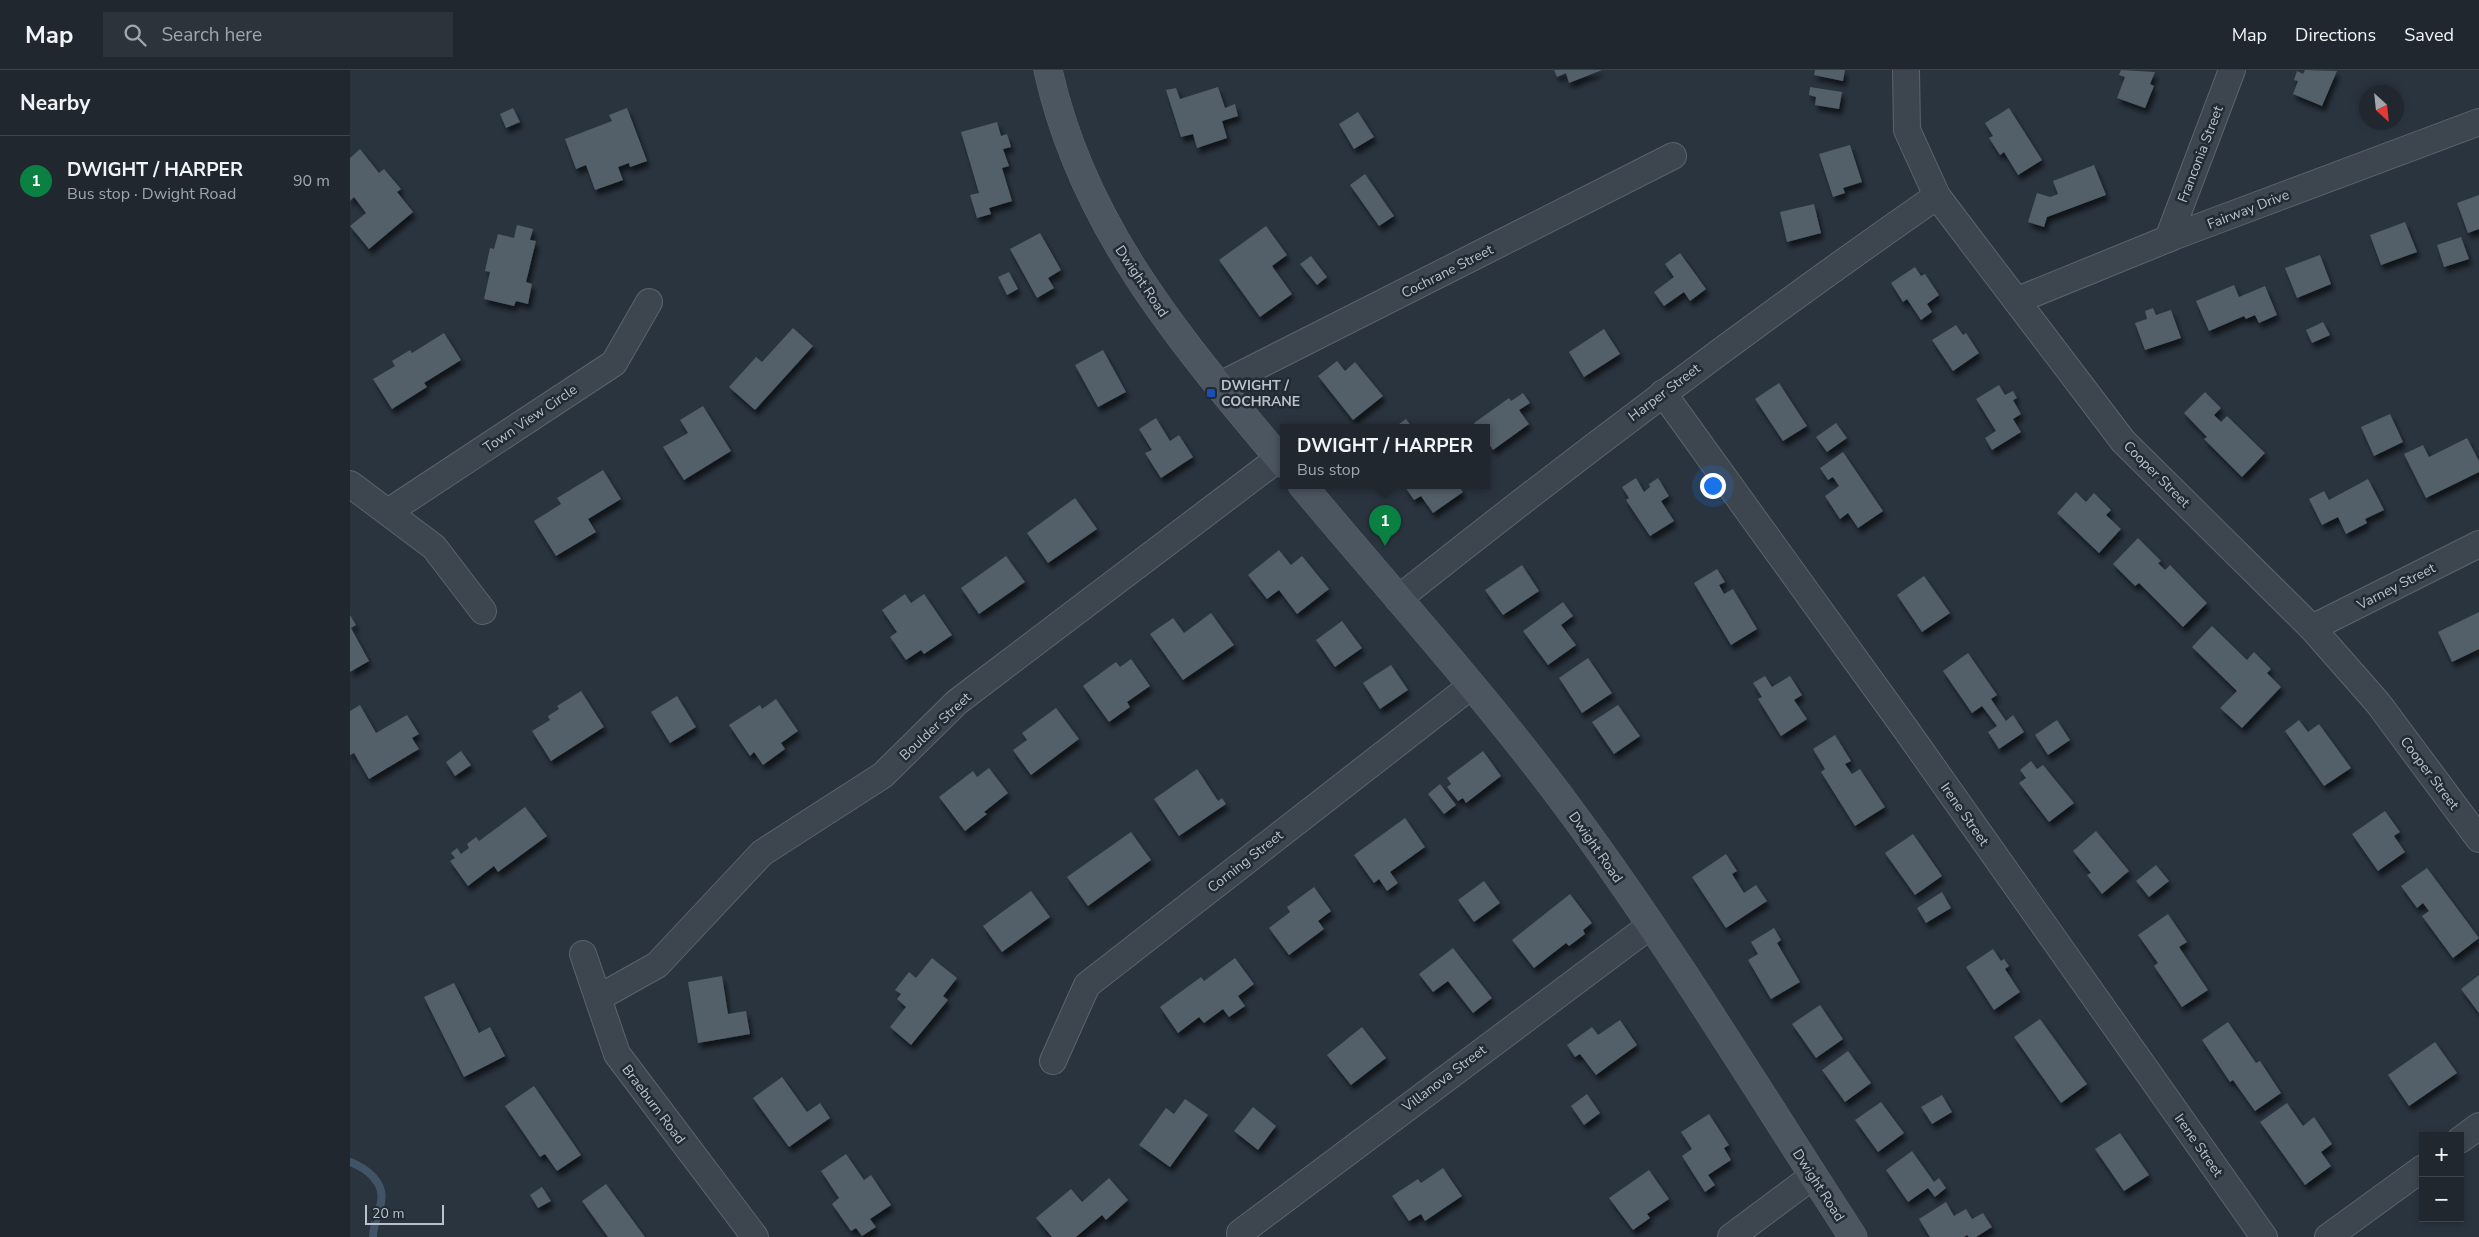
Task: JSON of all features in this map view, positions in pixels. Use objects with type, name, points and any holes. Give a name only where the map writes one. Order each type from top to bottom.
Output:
[{"type":"main road","name":"Dwight Road","points":[[1048,70],[1071,149],[1119,249],[1147,292],[1220,386],[1280,459]]},
{"type":"main road","name":"Dwight Road","points":[[1305,489],[1545,777],[1651,925],[1853,1237]]},
{"type":"street","name":"Cooper Street","points":[[1906,70],[1907,130],[1938,196],[2123,441],[2312,628],[2378,703],[2479,839]]},
{"type":"street","name":"Franconia Street","points":[[2168,239],[2232,70]]},
{"type":"street","name":"Fairway Drive","points":[[2018,300],[2168,239],[2479,122]]},
{"type":"street","name":"Cochrane Street","points":[[1220,386],[1673,156]]},
{"type":"street","name":"Harper Street","points":[[1398,599],[1663,393],[1810,284],[1938,196]]},
{"type":"street","name":"Town View Circle","points":[[388,512],[614,363],[649,302]]},
{"type":"street","name":"Irene Street","points":[[1663,393],[1907,731],[2264,1237]]},
{"type":"street","name":"Boulder Street","points":[[598,998],[657,965],[762,854],[883,776],[957,702],[1280,462]]},
{"type":"street","points":[[350,484],[434,547],[484,611]]},
{"type":"street","name":"Varney Street","points":[[2312,628],[2479,544]]},
{"type":"street","name":"Corning Street","points":[[1053,1061],[1087,985],[1471,686]]},
{"type":"street","name":"Villanova Street","points":[[1240,1233],[1651,925]]},
{"type":"street","name":"Braeburn Road","points":[[583,954],[617,1054],[755,1237]]},
{"type":"street","points":[[2464,1137],[2479,1126]]},
{"type":"street","points":[[2328,1237],[2419,1171]]},
{"type":"street","points":[[1730,1237],[1813,1176]]},
{"type":"building","points":[[1554,70],[1602,70],[1569,83],[1566,73],[1557,77]]},
{"type":"building","points":[[1815,70],[1845,70],[1843,81],[1814,75]]},
{"type":"building","points":[[2121,70],[2155,72],[2150,84],[2154,86],[2145,108],[2117,98],[2125,77],[2119,75]]},
{"type":"building","points":[[2305,70],[2337,71],[2322,106],[2293,94],[2298,81],[2294,80],[2297,71],[2303,74]]},
{"type":"building","points":[[1218,87],[1225,108],[1235,104],[1238,116],[1222,121],[1227,138],[1197,148],[1193,134],[1181,137],[1166,90],[1176,88],[1180,99]]},
{"type":"building","points":[[1810,87],[1842,92],[1839,109],[1815,105],[1816,97],[1809,95]]},
{"type":"building","points":[[513,108],[520,122],[506,128],[500,114]]},
{"type":"building","points":[[627,108],[647,161],[630,167],[629,163],[618,167],[623,180],[595,190],[586,165],[576,169],[565,139],[612,121],[609,115]]},
{"type":"building","points":[[2009,108],[2042,160],[2018,175],[2004,152],[2000,155],[1989,138],[1993,136],[1985,123]]},
{"type":"building","points":[[1358,112],[1374,137],[1354,149],[1339,124]]},
{"type":"building","points":[[997,122],[1001,136],[1007,134],[1011,147],[1003,149],[1009,166],[1002,168],[1012,201],[989,208],[991,214],[977,218],[970,195],[979,193],[961,132]]},
{"type":"building","points":[[1850,145],[1862,182],[1843,188],[1845,193],[1833,197],[1819,154]]},
{"type":"building","points":[[360,149],[379,173],[384,169],[401,189],[397,192],[413,212],[369,249],[350,226],[366,213],[354,197],[350,201],[350,158]]},
{"type":"building","points":[[2094,165],[2106,195],[2047,217],[2044,227],[2028,222],[2037,193],[2050,197],[2058,194],[2053,181]]},
{"type":"building","points":[[1365,174],[1394,216],[1379,226],[1350,185]]},
{"type":"building","points":[[2479,195],[2479,229],[2468,233],[2457,203]]},
{"type":"building","points":[[1814,204],[1821,233],[1787,242],[1780,212]]},
{"type":"building","points":[[2405,222],[2417,252],[2381,265],[2370,235]]},
{"type":"building","points":[[517,225],[533,229],[530,240],[536,241],[526,282],[532,284],[528,304],[516,301],[514,306],[484,299],[490,272],[485,271],[490,248],[494,249],[498,234],[514,238]]},
{"type":"building","points":[[1266,226],[1287,255],[1272,266],[1292,294],[1260,317],[1219,260]]},
{"type":"building","points":[[1040,233],[1061,270],[1048,278],[1054,288],[1037,298],[1010,249]]},
{"type":"building","points":[[2461,237],[2469,259],[2444,267],[2437,245]]},
{"type":"building","points":[[1680,253],[1706,289],[1690,301],[1684,292],[1664,306],[1654,292],[1674,277],[1665,264]]},
{"type":"building","points":[[2320,255],[2331,284],[2297,298],[2285,268]]},
{"type":"building","points":[[1311,256],[1327,277],[1317,285],[1300,264]]},
{"type":"building","points":[[1915,267],[1921,276],[1925,274],[1939,295],[1927,304],[1932,312],[1921,320],[1907,299],[1903,302],[1891,283]]},
{"type":"building","points":[[1009,272],[1018,289],[1007,295],[998,277]]},
{"type":"building","points":[[2234,285],[2239,297],[2265,286],[2277,315],[2259,323],[2255,315],[2246,319],[2244,316],[2209,331],[2196,301]]},
{"type":"building","points":[[2153,308],[2156,315],[2171,310],[2181,338],[2145,350],[2135,323],[2147,319],[2145,311]]},
{"type":"building","points":[[2323,322],[2330,335],[2312,343],[2306,330]]},
{"type":"building","points":[[1956,325],[1963,335],[1966,333],[1979,353],[1953,371],[1932,340]]},
{"type":"building","points":[[793,328],[813,346],[755,410],[729,387],[756,357],[762,362]]},
{"type":"building","points":[[1604,329],[1620,354],[1584,377],[1569,352]]},
{"type":"building","points":[[444,333],[461,360],[424,383],[427,387],[392,409],[373,379],[395,366],[392,361],[410,350],[412,353]]},
{"type":"building","points":[[1103,350],[1126,392],[1098,407],[1075,365]]},
{"type":"building","points":[[1337,361],[1345,371],[1355,362],[1383,396],[1353,420],[1318,376]]},
{"type":"building","points":[[1779,383],[1807,426],[1783,441],[1755,399]]},
{"type":"building","points":[[1999,385],[2005,395],[2013,391],[2017,398],[2013,400],[2021,414],[2013,419],[2021,432],[1992,450],[1985,438],[1996,431],[1976,399]]},
{"type":"building","points":[[2205,392],[2221,408],[2214,415],[2221,422],[2227,416],[2265,453],[2242,477],[2204,439],[2207,437],[2184,413]]},
{"type":"building","points":[[1523,393],[1530,403],[1519,410],[1529,424],[1493,450],[1490,446],[1490,424],[1474,423],[1509,398],[1511,401]]},
{"type":"building","points":[[703,406],[731,451],[684,480],[663,447],[688,433],[680,420]]},
{"type":"building","points":[[2390,414],[2403,442],[2374,456],[2361,427]]},
{"type":"building","points":[[1156,418],[1170,441],[1179,435],[1193,457],[1161,478],[1145,453],[1152,450],[1139,429]]},
{"type":"building","points":[[1406,419],[1410,424],[1399,424]]},
{"type":"building","points":[[1836,423],[1847,438],[1827,452],[1816,437]]},
{"type":"building","points":[[2467,438],[2479,461],[2479,472],[2426,498],[2404,454],[2423,445],[2429,457]]},
{"type":"building","points":[[1843,452],[1883,511],[1858,528],[1848,513],[1840,519],[1825,496],[1839,486],[1833,477],[1828,480],[1820,468]]},
{"type":"building","points":[[603,470],[621,499],[588,519],[596,532],[556,556],[534,521],[561,504],[557,498]]},
{"type":"building","points":[[1636,478],[1644,492],[1650,487],[1649,484],[1658,478],[1669,496],[1661,501],[1674,521],[1650,536],[1626,500],[1629,498],[1622,487]]},
{"type":"building","points":[[2368,479],[2384,510],[2365,519],[2367,523],[2346,534],[2338,517],[2322,525],[2309,499],[2324,491],[2329,500]]},
{"type":"building","points":[[1406,489],[1461,489],[1463,492],[1433,513],[1421,496],[1414,500]]},
{"type":"building","points":[[2076,492],[2086,502],[2094,493],[2111,510],[2106,515],[2121,529],[2099,553],[2057,513]]},
{"type":"building","points":[[1075,498],[1097,529],[1048,563],[1027,533]]},
{"type":"building","points":[[2138,538],[2161,561],[2158,563],[2165,570],[2170,565],[2207,603],[2183,627],[2139,583],[2135,586],[2113,564]]},
{"type":"building","points":[[1279,550],[1291,565],[1302,556],[1329,589],[1297,614],[1279,590],[1267,599],[1248,575]]},
{"type":"building","points":[[1006,556],[1025,582],[979,614],[961,588]]},
{"type":"building","points":[[1522,565],[1539,591],[1503,615],[1485,590]]},
{"type":"building","points":[[1717,569],[1725,582],[1719,585],[1724,594],[1733,589],[1757,629],[1731,645],[1694,583]]},
{"type":"building","points":[[1924,576],[1950,613],[1922,632],[1897,595]]},
{"type":"building","points":[[905,594],[911,603],[924,594],[952,635],[924,654],[921,650],[906,660],[890,637],[897,632],[882,610]]},
{"type":"building","points":[[1563,602],[1573,616],[1561,625],[1576,645],[1548,665],[1523,631]]},
{"type":"building","points":[[2479,612],[2479,649],[2452,662],[2438,632]]},
{"type":"building","points":[[1211,613],[1234,645],[1183,680],[1150,634],[1173,618],[1184,633]]},
{"type":"building","points":[[350,615],[356,625],[351,628],[369,661],[350,672]]},
{"type":"building","points":[[1342,621],[1362,648],[1335,667],[1316,640]]},
{"type":"building","points":[[2212,626],[2247,660],[2254,652],[2271,669],[2267,673],[2281,687],[2242,728],[2220,708],[2237,691],[2192,647]]},
{"type":"building","points":[[1968,653],[1997,695],[1991,699],[2006,721],[2013,715],[2024,732],[1999,749],[1988,732],[1997,726],[1982,706],[1972,713],[1943,671]]},
{"type":"building","points":[[1588,658],[1612,693],[1582,713],[1559,678]]},
{"type":"building","points":[[1131,659],[1150,686],[1127,702],[1130,707],[1109,722],[1083,686],[1116,662],[1120,667]]},
{"type":"building","points":[[1391,665],[1408,690],[1380,709],[1363,683]]},
{"type":"building","points":[[1765,676],[1772,687],[1790,676],[1802,695],[1794,700],[1807,719],[1781,736],[1758,699],[1762,697],[1753,683]]},
{"type":"building","points":[[581,691],[604,727],[551,761],[532,731],[550,720],[548,716],[559,709],[557,706]]},
{"type":"building","points":[[677,696],[696,727],[670,743],[651,712]]},
{"type":"building","points":[[776,699],[798,731],[781,743],[785,749],[763,765],[754,752],[750,756],[729,725],[760,705],[762,709]]},
{"type":"building","points":[[360,705],[376,733],[407,715],[419,734],[412,738],[419,749],[369,779],[354,753],[350,755],[350,711]]},
{"type":"building","points":[[1618,705],[1640,736],[1614,754],[1592,722]]},
{"type":"building","points":[[1056,708],[1079,739],[1031,775],[1013,750],[1027,740],[1022,733]]},
{"type":"building","points":[[2057,720],[2070,740],[2048,755],[2035,735]]},
{"type":"building","points":[[2299,720],[2308,732],[2319,724],[2351,768],[2324,786],[2285,731]]},
{"type":"building","points":[[1835,735],[1851,761],[1845,764],[1852,774],[1860,769],[1885,807],[1855,826],[1821,772],[1825,769],[1813,749]]},
{"type":"building","points":[[461,751],[471,765],[455,776],[446,762]]},
{"type":"building","points":[[1483,751],[1501,776],[1466,803],[1463,798],[1458,801],[1447,787],[1451,784],[1447,778]]},
{"type":"building","points":[[2031,761],[2037,769],[2043,765],[2074,803],[2049,822],[2019,783],[2026,778],[2020,770]]},
{"type":"building","points":[[989,768],[1008,793],[984,812],[987,814],[965,831],[939,797],[973,771],[977,777]]},
{"type":"building","points":[[1197,769],[1218,801],[1222,798],[1226,804],[1179,836],[1154,799]]},
{"type":"building","points":[[1440,784],[1456,805],[1444,814],[1428,794]]},
{"type":"building","points":[[525,807],[547,836],[498,872],[494,866],[468,886],[450,861],[455,858],[451,853],[457,848],[461,854],[469,848],[467,844],[476,837],[479,841]]},
{"type":"building","points":[[2385,811],[2400,832],[2394,836],[2405,852],[2378,871],[2352,834]]},
{"type":"building","points":[[1405,818],[1425,847],[1390,872],[1398,883],[1387,891],[1379,879],[1374,883],[1354,855]]},
{"type":"building","points":[[2096,831],[2129,871],[2102,894],[2087,875],[2091,873],[2073,851]]},
{"type":"building","points":[[1131,832],[1151,860],[1088,906],[1067,877]]},
{"type":"building","points":[[1913,834],[1942,876],[1915,895],[1885,853]]},
{"type":"building","points":[[1726,854],[1737,871],[1732,874],[1744,893],[1756,885],[1767,901],[1726,928],[1692,877]]},
{"type":"building","points":[[2156,865],[2169,881],[2149,897],[2136,881]]},
{"type":"building","points":[[2427,868],[2479,938],[2453,958],[2422,916],[2429,911],[2423,903],[2417,908],[2401,886]]},
{"type":"building","points":[[1484,881],[1500,903],[1474,922],[1458,900]]},
{"type":"building","points":[[1314,887],[1331,911],[1318,921],[1324,929],[1289,955],[1269,928],[1290,912],[1287,907]]},
{"type":"building","points":[[1031,891],[1050,917],[1002,952],[983,926]]},
{"type":"building","points":[[1942,892],[1951,908],[1926,923],[1917,908]]},
{"type":"building","points":[[1570,894],[1592,923],[1583,930],[1585,934],[1569,946],[1566,943],[1534,968],[1512,940]]},
{"type":"building","points":[[2168,914],[2187,942],[2179,947],[2208,990],[2182,1007],[2154,966],[2158,963],[2138,935]]},
{"type":"building","points":[[1774,928],[1781,940],[1777,943],[1800,982],[1771,999],[1748,960],[1758,954],[1751,942]]},
{"type":"building","points":[[1453,948],[1492,998],[1473,1013],[1448,981],[1433,992],[1419,974]]},
{"type":"building","points":[[1993,949],[2001,961],[2004,959],[2009,966],[2005,969],[2020,992],[1994,1010],[1966,967]]},
{"type":"building","points":[[932,958],[957,978],[943,996],[948,1000],[911,1045],[890,1027],[906,1007],[897,999],[901,994],[895,990],[909,972],[916,978]]},
{"type":"building","points":[[1235,958],[1254,984],[1238,996],[1245,1006],[1229,1017],[1223,1009],[1204,1023],[1199,1017],[1178,1033],[1160,1007],[1201,977],[1204,981]]},
{"type":"building","points":[[2479,975],[2479,1013],[2461,989]]},
{"type":"building","points":[[722,976],[728,1014],[746,1011],[750,1034],[698,1043],[688,982]]},
{"type":"building","points":[[454,983],[479,1033],[490,1027],[505,1056],[464,1077],[424,997]]},
{"type":"building","points":[[1820,1005],[1843,1039],[1816,1058],[1792,1024]]},
{"type":"building","points":[[2040,1019],[2087,1084],[2061,1103],[2014,1037]]},
{"type":"building","points":[[1620,1020],[1637,1045],[1596,1075],[1580,1054],[1575,1057],[1567,1045],[1592,1027],[1598,1035]]},
{"type":"building","points":[[2228,1022],[2256,1063],[2260,1061],[2281,1093],[2255,1111],[2233,1080],[2230,1082],[2202,1040]]},
{"type":"building","points":[[1362,1027],[1386,1058],[1351,1085],[1327,1055]]},
{"type":"building","points":[[2435,1042],[2457,1073],[2409,1106],[2388,1075]]},
{"type":"building","points":[[1848,1051],[1871,1083],[1845,1102],[1822,1070]]},
{"type":"building","points":[[782,1077],[807,1112],[820,1103],[830,1118],[789,1147],[753,1098]]},
{"type":"building","points":[[534,1086],[581,1155],[557,1171],[545,1154],[540,1157],[505,1106]]},
{"type":"building","points":[[1587,1094],[1600,1113],[1584,1125],[1571,1106]]},
{"type":"building","points":[[1942,1095],[1952,1112],[1932,1124],[1921,1107]]},
{"type":"building","points":[[1185,1099],[1208,1115],[1170,1167],[1139,1145],[1166,1108],[1174,1114]]},
{"type":"building","points":[[1881,1102],[1904,1133],[1878,1152],[1855,1120]]},
{"type":"building","points":[[2287,1103],[2303,1126],[2314,1117],[2332,1144],[2321,1152],[2331,1166],[2305,1185],[2260,1122]]},
{"type":"building","points":[[1253,1107],[1276,1126],[1258,1150],[1234,1131]]},
{"type":"building","points":[[1709,1114],[1729,1145],[1724,1148],[1731,1160],[1708,1175],[1715,1185],[1705,1192],[1682,1156],[1692,1149],[1681,1132]]},
{"type":"building","points":[[2120,1133],[2149,1175],[2124,1191],[2095,1149]]},
{"type":"building","points":[[1912,1151],[1934,1182],[1939,1178],[1946,1188],[1935,1197],[1928,1188],[1908,1202],[1886,1170]]},
{"type":"building","points":[[846,1154],[864,1180],[871,1175],[891,1205],[870,1219],[876,1227],[862,1236],[856,1228],[851,1231],[832,1204],[839,1198],[821,1171]]},
{"type":"building","points":[[1443,1168],[1462,1196],[1425,1221],[1421,1214],[1409,1221],[1392,1196],[1418,1179],[1421,1183]]},
{"type":"building","points":[[1649,1170],[1669,1199],[1647,1214],[1650,1218],[1633,1230],[1609,1198]]},
{"type":"building","points":[[1109,1178],[1128,1200],[1106,1220],[1102,1215],[1076,1237],[1052,1237],[1036,1218],[1071,1189],[1082,1202]]},
{"type":"building","points":[[606,1184],[645,1237],[608,1237],[582,1201]]},
{"type":"building","points":[[542,1187],[551,1201],[538,1208],[530,1195]]},
{"type":"building","points":[[1946,1202],[1954,1216],[1966,1209],[1972,1219],[1983,1213],[1992,1227],[1976,1237],[1969,1237],[1967,1235],[1964,1237],[1930,1237],[1919,1219]]},
{"type":"waterway","points":[[350,1162],[368,1172],[380,1188],[381,1202],[373,1237]]},
{"type":"place","name":"DWIGHT / COCHRANE","points":[[1211,393]]},
{"type":"place","name":"DWIGHT / HARPER","points":[[1385,546]]}]
